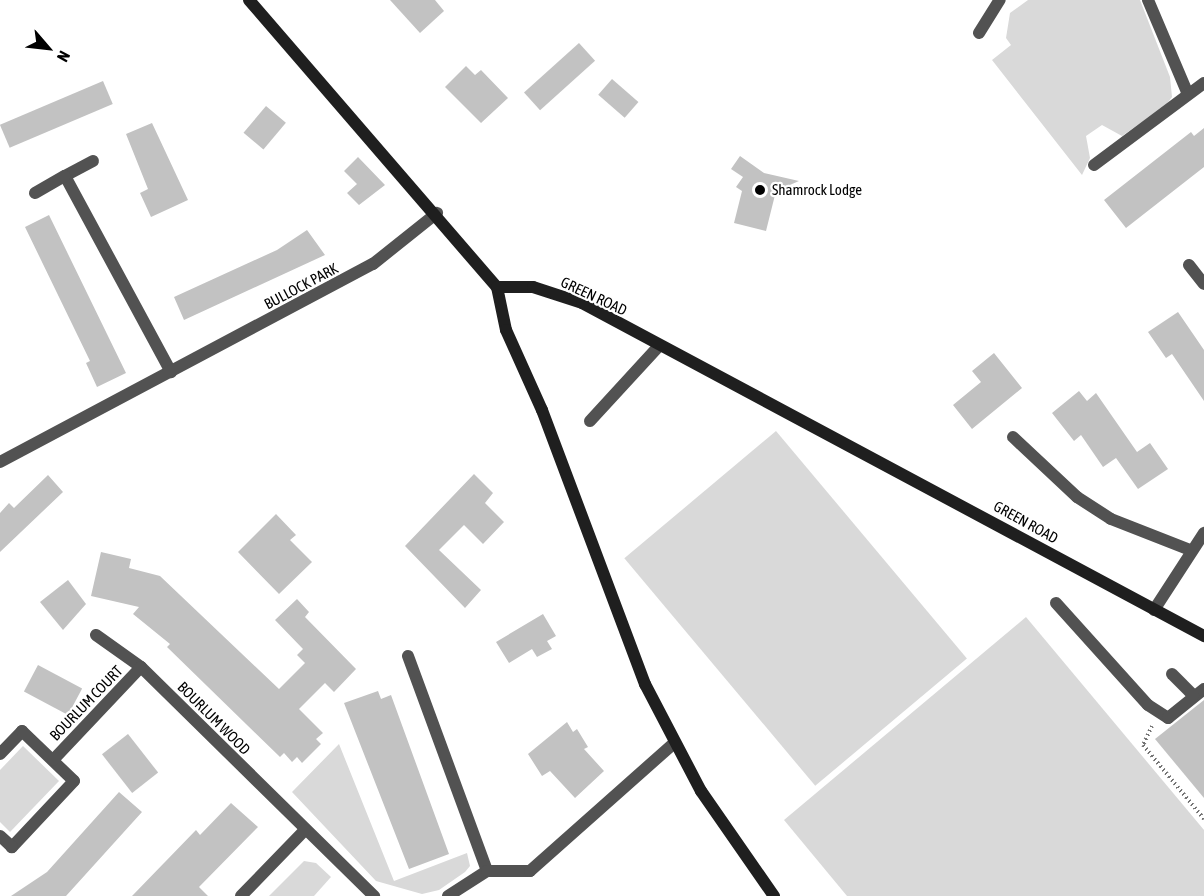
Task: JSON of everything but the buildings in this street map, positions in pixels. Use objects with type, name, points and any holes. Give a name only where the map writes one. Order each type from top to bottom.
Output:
[{"type":"street","points":[[249,0],[437,213],[497,286],[506,330],[542,410],[645,684],[673,744],[735,844],[774,896]]},
{"type":"street","points":[[979,33],[1000,0]]},
{"type":"street","points":[[1148,0],[1187,92]]},
{"type":"street","points":[[1094,165],[1187,92],[1204,83]]},
{"type":"street","points":[[35,193],[93,161]]},
{"type":"street","points":[[65,176],[171,372]]},
{"type":"street","name":"BULLOCK PARK","points":[[0,462],[373,264],[437,213]]},
{"type":"street","points":[[1189,265],[1204,284]]},
{"type":"street","name":"GREEN ROAD","points":[[497,286],[556,293],[660,345],[1204,636]]},
{"type":"street","points":[[590,421],[660,345]]},
{"type":"street","points":[[1013,437],[1077,496],[1111,519],[1190,550]]},
{"type":"street","points":[[1154,610],[1190,550],[1204,533]]},
{"type":"street","points":[[1056,603],[1168,718],[1199,692],[1172,674]]},
{"type":"street","name":"BOURLUM WOOD","points":[[96,635],[141,667],[375,896]]},
{"type":"street","points":[[408,656],[487,871]]},
{"type":"street","name":"BOURLUM COURT","points":[[53,760],[141,667]]},
{"type":"street","name":"BOURLUM COURT","points":[[0,754],[22,731],[75,781],[12,847],[0,836]]},
{"type":"street","points":[[448,896],[487,871],[530,871],[673,744]]},
{"type":"street","points":[[241,896],[305,830]]},
{"type":"path","points":[[1159,711],[1143,745],[1204,819]]},
{"type":"shaded area","points":[[1028,0],[1140,0],[1170,77],[1172,97],[1166,105],[1122,136],[1102,125],[1086,136],[1090,158],[1082,175],[992,60],[1011,45],[1006,38],[1010,13]]},
{"type":"shaded area","points":[[776,431],[967,659],[815,786],[624,558]]},
{"type":"shaded area","points":[[1026,617],[1204,830],[1204,896],[847,896],[784,820]]},
{"type":"shaded area","points":[[339,744],[394,881],[467,853],[470,866],[465,872],[439,890],[422,894],[376,881],[292,792]]},
{"type":"shaded area","points":[[23,746],[59,781],[10,832],[0,822],[0,770]]},
{"type":"shaded area","points":[[304,861],[316,863],[331,877],[314,896],[269,896]]},
{"type":"place","name":"Shamrock Lodge","points":[[760,190]]}]
